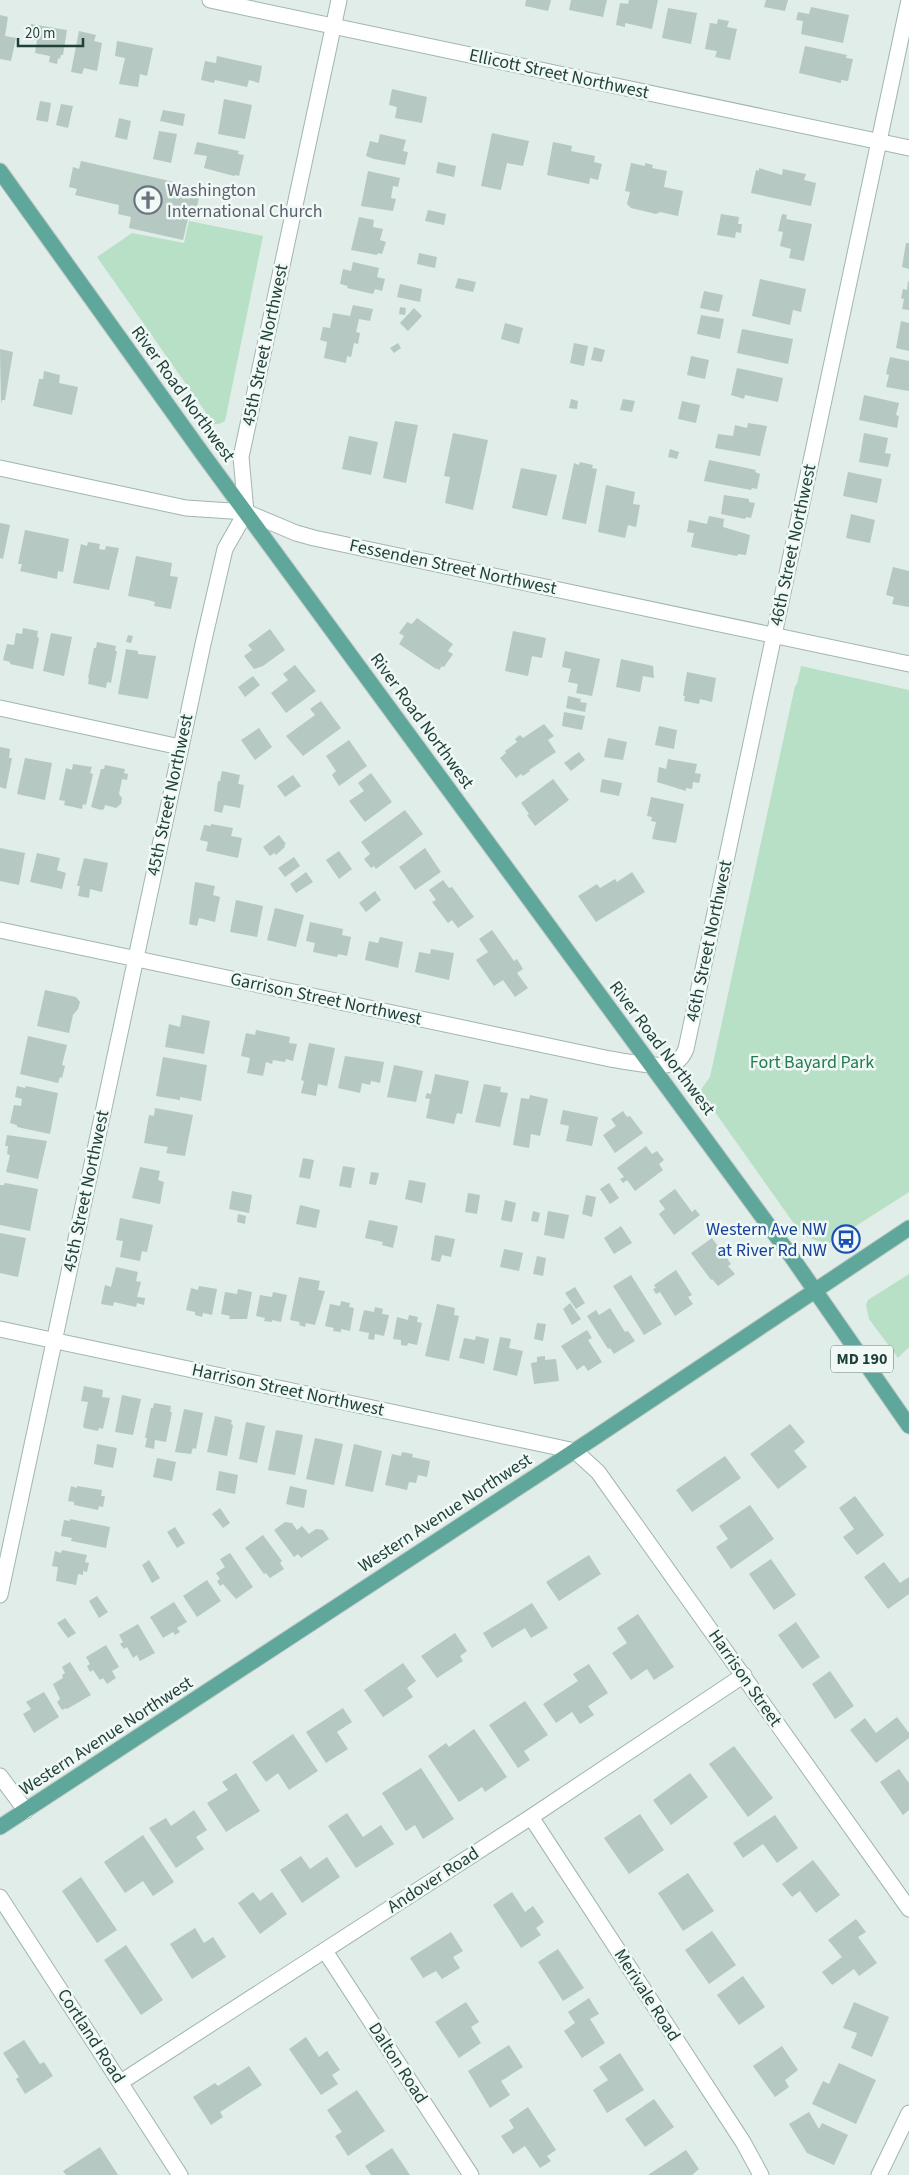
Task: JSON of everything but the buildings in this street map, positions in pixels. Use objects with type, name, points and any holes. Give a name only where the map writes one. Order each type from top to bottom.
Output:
[{"type":"main road","name":"River Road Northwest","points":[[0,171],[57,253],[509,874],[652,1065],[816,1292]]},
{"type":"main road","name":"Western Avenue Northwest","points":[[0,1827],[816,1292],[909,1228]]},
{"type":"main road","name":"MD 190","points":[[816,1292],[909,1426]]},
{"type":"street","name":"Ellicott Street Northwest","points":[[210,0],[909,148]]},
{"type":"street","name":"45th Street Northwest","points":[[0,1595],[180,747],[225,549],[246,512],[241,457],[339,0]]},
{"type":"street","name":"46th Street Northwest","points":[[652,1065],[675,1063],[686,1050],[909,0]]},
{"type":"street","name":"Fessenden Street Northwest","points":[[0,468],[186,508],[246,512],[296,533],[314,538],[909,664]]},
{"type":"street","points":[[0,708],[180,747]]},
{"type":"street","name":"Garrison Street Northwest","points":[[0,930],[610,1059],[652,1065]]},
{"type":"street","name":"Harrison Street Northwest","points":[[0,1329],[575,1450]]},
{"type":"street","name":"Harrison Street","points":[[575,1450],[598,1472],[909,1909]]},
{"type":"street","name":"Andover Road","points":[[121,2082],[531,1817],[744,1676]]},
{"type":"street","points":[[0,1776],[26,1811]]},
{"type":"street","name":"Merivale Road","points":[[531,1817],[737,2134],[761,2175]]},
{"type":"street","name":"Cortland Road","points":[[0,1898],[180,2175]]},
{"type":"street","name":"Dalton Road","points":[[325,1951],[471,2175]]},
{"type":"street","points":[[879,2175],[909,2113]]},
{"type":"green space","points":[[189,221],[263,236],[225,421],[219,424],[214,424],[97,257],[132,233],[184,243]]},
{"type":"green space","name":"Fort Bayard Park","points":[[801,666],[909,690],[909,1192],[823,1247],[820,1242],[802,1235],[700,1091],[710,1077],[795,686]]},
{"type":"green space","points":[[909,1274],[909,1347],[898,1358],[869,1319],[866,1305],[868,1300]]},
{"type":"place","name":"Washington International Church","points":[[148,200]]},
{"type":"place","name":"Western Ave NW at River Rd NW","points":[[846,1239]]}]
